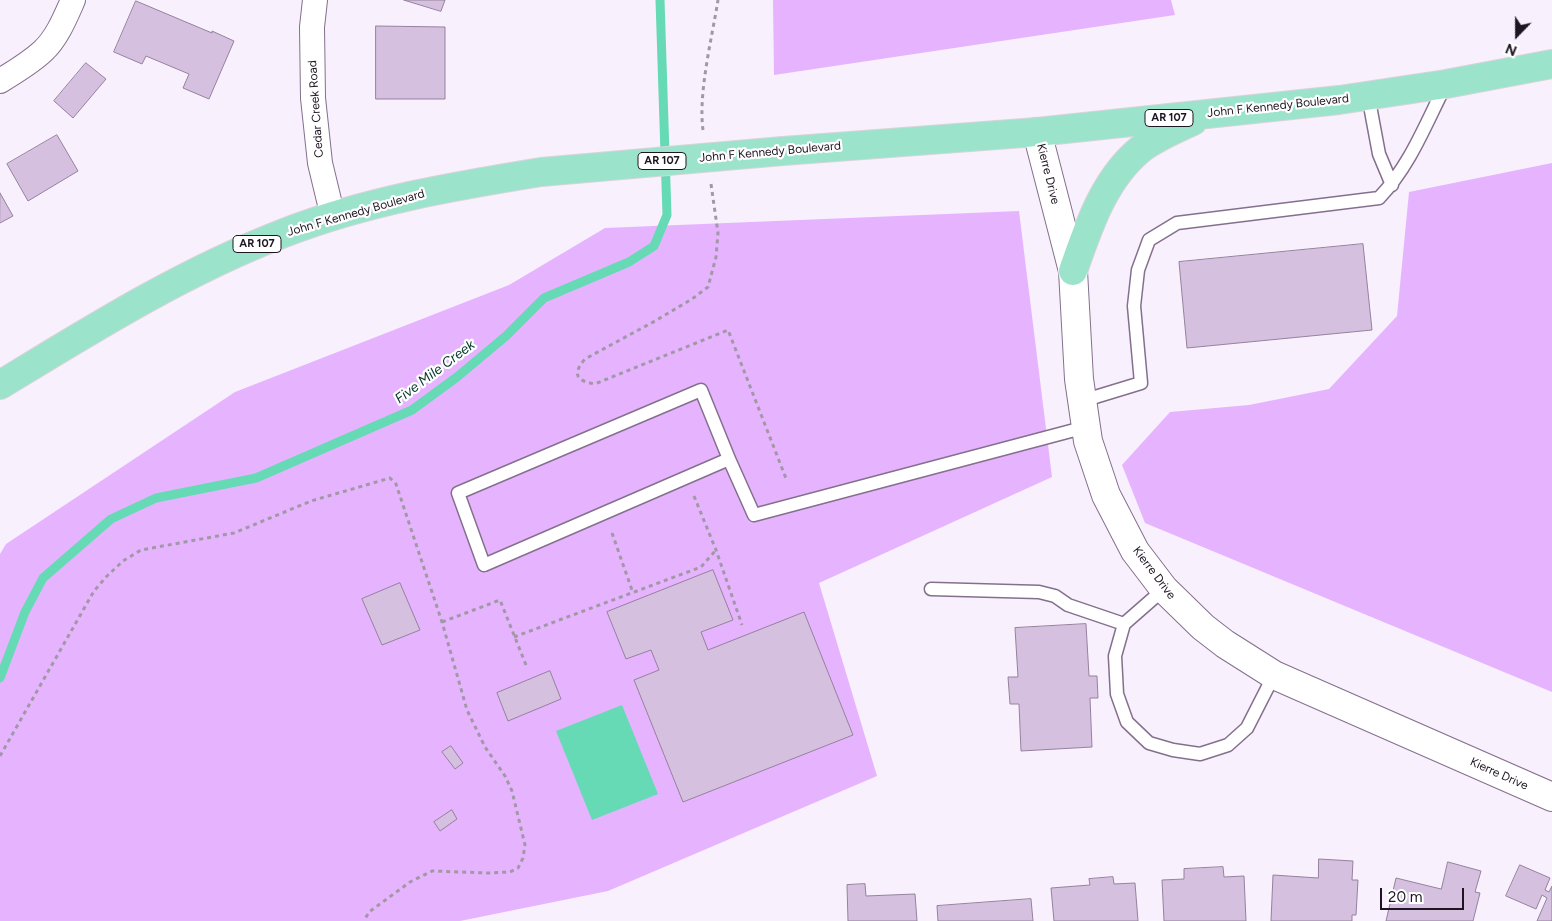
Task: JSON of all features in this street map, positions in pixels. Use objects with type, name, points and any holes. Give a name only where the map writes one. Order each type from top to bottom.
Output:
[{"type":"main road","name":"John F Kennedy Boulevard","points":[[0,385],[86,332],[168,285],[218,261],[284,233],[333,217],[401,198],[478,182],[541,172],[1037,132],[1368,96],[1446,84],[1552,64]]},
{"type":"main road","points":[[1073,271],[1089,225],[1118,174],[1149,144],[1208,113]]},
{"type":"street","points":[[0,81],[44,51],[62,25],[73,0]]},
{"type":"street","name":"Cedar Creek Road","points":[[314,0],[312,27],[313,98],[320,163],[333,217]]},
{"type":"street","name":"Kierre Drive","points":[[1037,132],[1073,271],[1079,379],[1088,441],[1106,496],[1135,551],[1164,589],[1203,627],[1225,644],[1274,675],[1552,797]]},
{"type":"lane","points":[[729,459],[484,565],[458,493],[701,390],[754,515],[1084,414],[1141,383],[1134,306],[1138,270],[1149,240],[1177,223],[1379,198],[1392,185],[1409,159],[1446,84]]},
{"type":"lane","points":[[1368,96],[1379,154],[1392,185]]},
{"type":"lane","points":[[932,588],[1038,592],[1055,596],[1068,605],[1124,624]]},
{"type":"lane","points":[[1164,589],[1124,624],[1115,656],[1117,694],[1127,722],[1148,743],[1172,750],[1200,754],[1228,745],[1247,728],[1274,675]]},
{"type":"path","points":[[704,137],[702,118],[707,65],[718,0]]},
{"type":"path","points":[[710,175],[718,233],[716,257],[708,286],[692,299],[585,359],[577,372],[578,378],[583,382],[595,384],[728,330],[787,480]]},
{"type":"path","points":[[686,477],[716,550],[742,624]]},
{"type":"path","points":[[0,756],[94,591],[123,562],[141,550],[234,532],[311,501],[390,478],[396,484],[442,622],[467,710],[485,747],[505,776],[512,791],[525,846],[523,858],[518,868],[510,872],[432,871],[403,887],[370,912],[364,921]]},
{"type":"path","points":[[612,533],[633,593]]},
{"type":"path","points":[[514,637],[701,566],[716,550]]},
{"type":"path","points":[[442,622],[500,600],[526,665]]},
{"type":"shaded area","points":[[773,0],[1171,0],[1175,15],[774,75]]},
{"type":"shaded area","points":[[1552,163],[1552,692],[1145,523],[1122,465],[1170,412],[1249,405],[1329,389],[1397,316],[1409,192]]},
{"type":"shaded area","points":[[1019,211],[1052,477],[819,583],[877,776],[608,891],[460,921],[0,921],[0,554],[6,544],[235,392],[509,285],[605,228]]},
{"type":"shaded area","points":[[622,705],[658,794],[592,820],[556,731]]},
{"type":"building","points":[[404,0],[445,0],[441,11]]},
{"type":"building","points":[[136,1],[234,41],[209,99],[183,88],[189,74],[146,56],[142,64],[114,52]]},
{"type":"building","points":[[376,26],[445,27],[445,99],[376,99]]},
{"type":"building","points":[[86,63],[106,79],[73,118],[54,101]]},
{"type":"building","points":[[57,135],[78,171],[28,201],[7,164]]},
{"type":"building","points":[[0,193],[13,216],[0,223]]},
{"type":"building","points":[[1363,244],[1372,330],[1187,348],[1179,262]]},
{"type":"building","points":[[713,570],[733,620],[701,632],[708,650],[804,612],[853,735],[683,802],[634,680],[659,670],[651,650],[626,659],[607,612]]},
{"type":"building","points":[[400,583],[420,630],[382,645],[362,599]]},
{"type":"building","points":[[1086,624],[1089,676],[1097,676],[1098,698],[1090,698],[1092,747],[1021,751],[1019,704],[1010,704],[1008,677],[1018,677],[1015,628]]},
{"type":"building","points":[[550,671],[561,699],[508,721],[497,693]]},
{"type":"building","points":[[451,746],[463,763],[455,769],[442,752]]},
{"type":"building","points":[[452,810],[457,819],[440,831],[434,822]]},
{"type":"building","points":[[1319,859],[1353,861],[1352,880],[1358,880],[1356,915],[1352,915],[1352,921],[1271,921],[1273,875],[1318,878]]},
{"type":"building","points":[[1448,862],[1481,871],[1475,892],[1480,893],[1473,921],[1386,921],[1396,878],[1441,889]]},
{"type":"building","points":[[1520,865],[1550,878],[1545,890],[1549,892],[1552,886],[1552,921],[1537,921],[1547,898],[1542,895],[1536,909],[1506,896]]},
{"type":"building","points":[[1223,867],[1224,877],[1244,876],[1246,921],[1164,921],[1162,880],[1184,879],[1184,869]]},
{"type":"building","points":[[1113,877],[1114,884],[1135,883],[1138,921],[1054,921],[1051,888],[1090,885],[1089,879]]},
{"type":"building","points":[[865,884],[866,896],[915,894],[917,921],[848,921],[847,885]]},
{"type":"building","points":[[1031,899],[1033,921],[938,921],[937,906]]},
{"type":"waterway","name":"Five Mile Creek","points":[[0,678],[25,612],[43,578],[111,519],[156,498],[256,478],[412,410],[457,377],[506,336],[544,298],[629,262],[654,246],[667,215],[660,0]]}]
